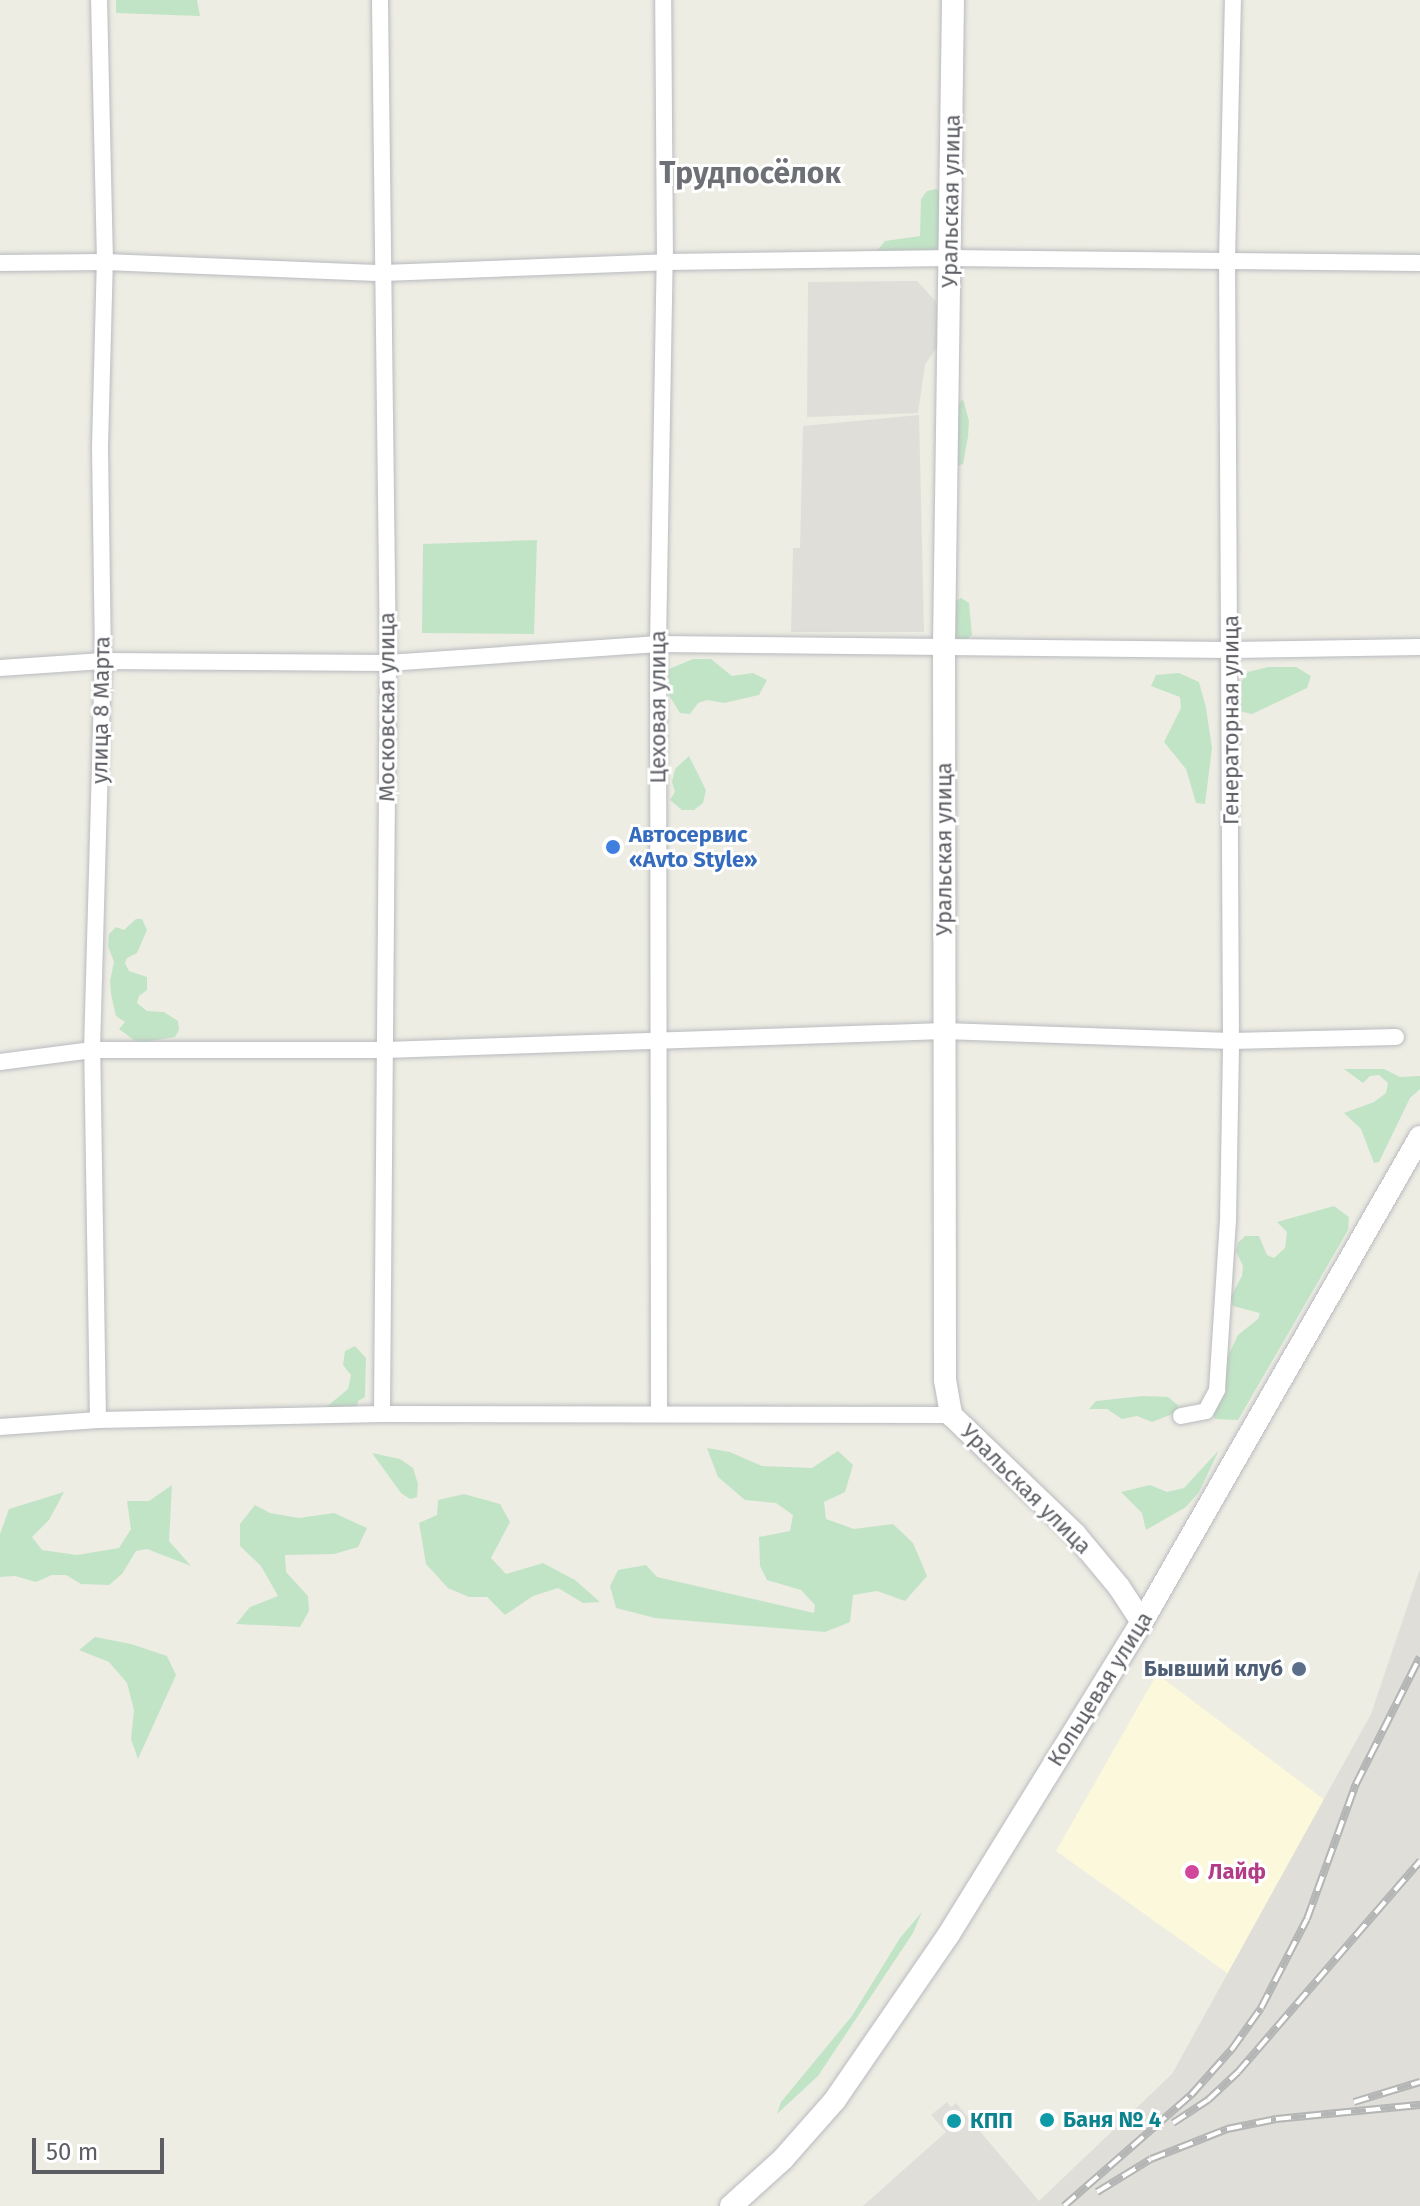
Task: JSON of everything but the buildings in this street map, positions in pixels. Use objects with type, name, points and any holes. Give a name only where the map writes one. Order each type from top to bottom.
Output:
[{"type":"street","name":"улица 8 Марта","points":[[98,1420],[92,1050],[103,661],[100,447],[105,262],[99,0]]},
{"type":"street","name":"Московская улица","points":[[380,0],[388,663],[382,1414]]},
{"type":"street","name":"Цеховая улица","points":[[659,1414],[658,644],[665,262],[663,0]]},
{"type":"street","name":"Уральская улица","points":[[953,0],[944,647],[945,1380],[951,1415],[1075,1534],[1119,1587],[1142,1622]]},
{"type":"street","name":"Генераторная улица","points":[[1181,1416],[1206,1411],[1217,1390],[1228,1220],[1231,650],[1227,261],[1233,0]]},
{"type":"street","points":[[0,263],[105,262],[383,273],[665,262],[951,258],[1420,263]]},
{"type":"street","points":[[0,668],[103,661],[388,663],[658,644],[1231,650],[1420,647]]},
{"type":"street","points":[[0,1062],[92,1050],[385,1050],[944,1031],[1231,1041],[1396,1037]]},
{"type":"street","name":"Кольцевая улица","points":[[731,2206],[810,2131],[877,2042],[1142,1622],[1420,1137]]},
{"type":"street","points":[[0,1427],[98,1420],[382,1414],[951,1415]]},
{"type":"shaded area","points":[[917,281],[938,304],[938,345],[925,365],[918,413],[807,417],[808,282]]},
{"type":"shaded area","points":[[919,415],[924,632],[791,632],[793,548],[800,548],[803,426]]},
{"type":"shaded area","points":[[1420,1569],[1420,2206],[863,2206],[946,2132],[931,2115],[947,2102],[951,2107],[956,2103],[1039,2201],[1172,2074],[1371,1714]]},
{"type":"shaded area","points":[[1157,1674],[1326,1801],[1230,1975],[1056,1851]]},
{"type":"green space","points":[[116,0],[197,0],[200,16],[116,13]]},
{"type":"green space","points":[[936,189],[944,196],[942,248],[936,253],[876,252],[885,241],[920,236],[921,199],[927,191]]},
{"type":"green space","points":[[963,399],[969,421],[968,437],[963,464],[957,466],[956,406]]},
{"type":"green space","points":[[537,540],[534,634],[422,633],[423,544]]},
{"type":"green space","points":[[961,598],[969,603],[972,635],[962,643],[955,639],[955,601]]},
{"type":"green space","points":[[693,659],[711,659],[732,676],[753,673],[767,680],[759,695],[724,703],[707,700],[698,703],[690,714],[680,713],[665,689],[664,679],[669,669]]},
{"type":"green space","points":[[1268,667],[1296,667],[1311,676],[1307,688],[1252,714],[1239,711],[1236,701],[1238,686],[1248,672]]},
{"type":"green space","points":[[1179,673],[1199,682],[1206,708],[1212,748],[1205,804],[1196,803],[1186,769],[1164,742],[1181,708],[1180,697],[1151,686],[1156,675]]},
{"type":"green space","points":[[689,756],[706,790],[703,803],[694,810],[682,810],[670,800],[675,792],[672,782],[675,769]]},
{"type":"green space","points":[[136,919],[142,919],[147,930],[137,953],[127,958],[125,963],[129,971],[147,977],[147,990],[139,996],[137,1003],[147,1011],[164,1012],[178,1021],[179,1030],[175,1037],[138,1043],[119,1029],[125,1022],[116,1016],[111,994],[114,962],[108,946],[109,934],[116,927],[124,930]]},
{"type":"green space","points":[[1344,1069],[1384,1069],[1400,1077],[1420,1076],[1420,1089],[1410,1098],[1379,1162],[1374,1163],[1361,1129],[1344,1113],[1374,1102],[1386,1093],[1388,1083],[1379,1075],[1370,1076],[1363,1083]]},
{"type":"green space","points":[[1334,1206],[1349,1217],[1348,1230],[1238,1420],[1215,1419],[1206,1398],[1210,1381],[1223,1366],[1238,1335],[1258,1319],[1260,1313],[1233,1306],[1230,1298],[1242,1276],[1243,1266],[1236,1251],[1238,1243],[1245,1236],[1259,1236],[1267,1255],[1274,1258],[1285,1248],[1287,1232],[1277,1222]]},
{"type":"green space","points":[[355,1346],[366,1358],[365,1397],[358,1401],[356,1409],[324,1409],[348,1389],[351,1375],[343,1365],[345,1351]]},
{"type":"green space","points":[[1168,1397],[1179,1406],[1175,1413],[1152,1422],[1137,1416],[1122,1419],[1107,1409],[1089,1409],[1096,1401]]},
{"type":"green space","points":[[707,1448],[730,1452],[762,1466],[812,1468],[838,1451],[853,1465],[845,1492],[824,1502],[826,1519],[854,1529],[893,1524],[913,1543],[927,1576],[905,1601],[877,1591],[853,1595],[850,1622],[825,1632],[655,1618],[616,1608],[610,1586],[618,1570],[646,1565],[657,1577],[814,1613],[815,1605],[801,1590],[767,1580],[760,1566],[759,1537],[790,1531],[793,1515],[776,1503],[745,1500],[718,1477]]},
{"type":"green space","points":[[1219,1450],[1199,1492],[1186,1507],[1146,1530],[1142,1513],[1121,1492],[1150,1485],[1167,1492],[1184,1488]]},
{"type":"green space","points":[[372,1453],[400,1459],[413,1468],[418,1484],[417,1497],[410,1499],[401,1493]]},
{"type":"green space","points":[[172,1485],[169,1541],[191,1566],[147,1549],[136,1551],[122,1574],[109,1585],[81,1584],[66,1575],[52,1575],[36,1582],[15,1576],[0,1577],[0,1534],[9,1509],[64,1492],[49,1520],[32,1537],[42,1550],[77,1555],[119,1548],[131,1529],[127,1501],[149,1501]]},
{"type":"green space","points":[[464,1494],[500,1504],[510,1522],[491,1558],[506,1574],[543,1563],[575,1580],[600,1602],[583,1603],[558,1588],[533,1596],[505,1615],[487,1597],[469,1597],[448,1588],[426,1564],[419,1523],[437,1515],[438,1500]]},
{"type":"green space","points":[[255,1505],[270,1513],[299,1518],[334,1513],[367,1528],[358,1547],[334,1554],[285,1555],[286,1572],[308,1596],[309,1611],[300,1627],[236,1624],[250,1607],[278,1596],[261,1566],[240,1546],[240,1524]]},
{"type":"green space","points":[[95,1637],[131,1644],[167,1656],[176,1675],[138,1759],[131,1739],[134,1710],[127,1683],[109,1662],[79,1650]]},
{"type":"green space","points":[[922,1912],[913,1933],[818,2076],[777,2114],[781,2102],[852,2016],[900,1938]]},
{"type":"railway","points":[[1064,2206],[1191,2095],[1232,2049],[1261,2008],[1307,1919],[1356,1784],[1420,1657]]},
{"type":"railway","points":[[1173,2123],[1208,2100],[1238,2072],[1420,1861]]},
{"type":"railway","points":[[1354,2102],[1420,2082]]},
{"type":"railway","points":[[1097,2192],[1151,2159],[1227,2129],[1276,2119],[1420,2105]]},
{"type":"place","name":"Автосервис «Avto Style»","points":[[613,847]]},
{"type":"place","name":"Бывший клуб","points":[[1299,1669]]},
{"type":"place","name":"Лайф","points":[[1192,1872]]},
{"type":"place","name":"Баня № 4","points":[[1047,2120]]},
{"type":"place","name":"КПП","points":[[954,2121]]},
{"type":"district","name":"Трудпосёлок","points":[[750,173]]}]
